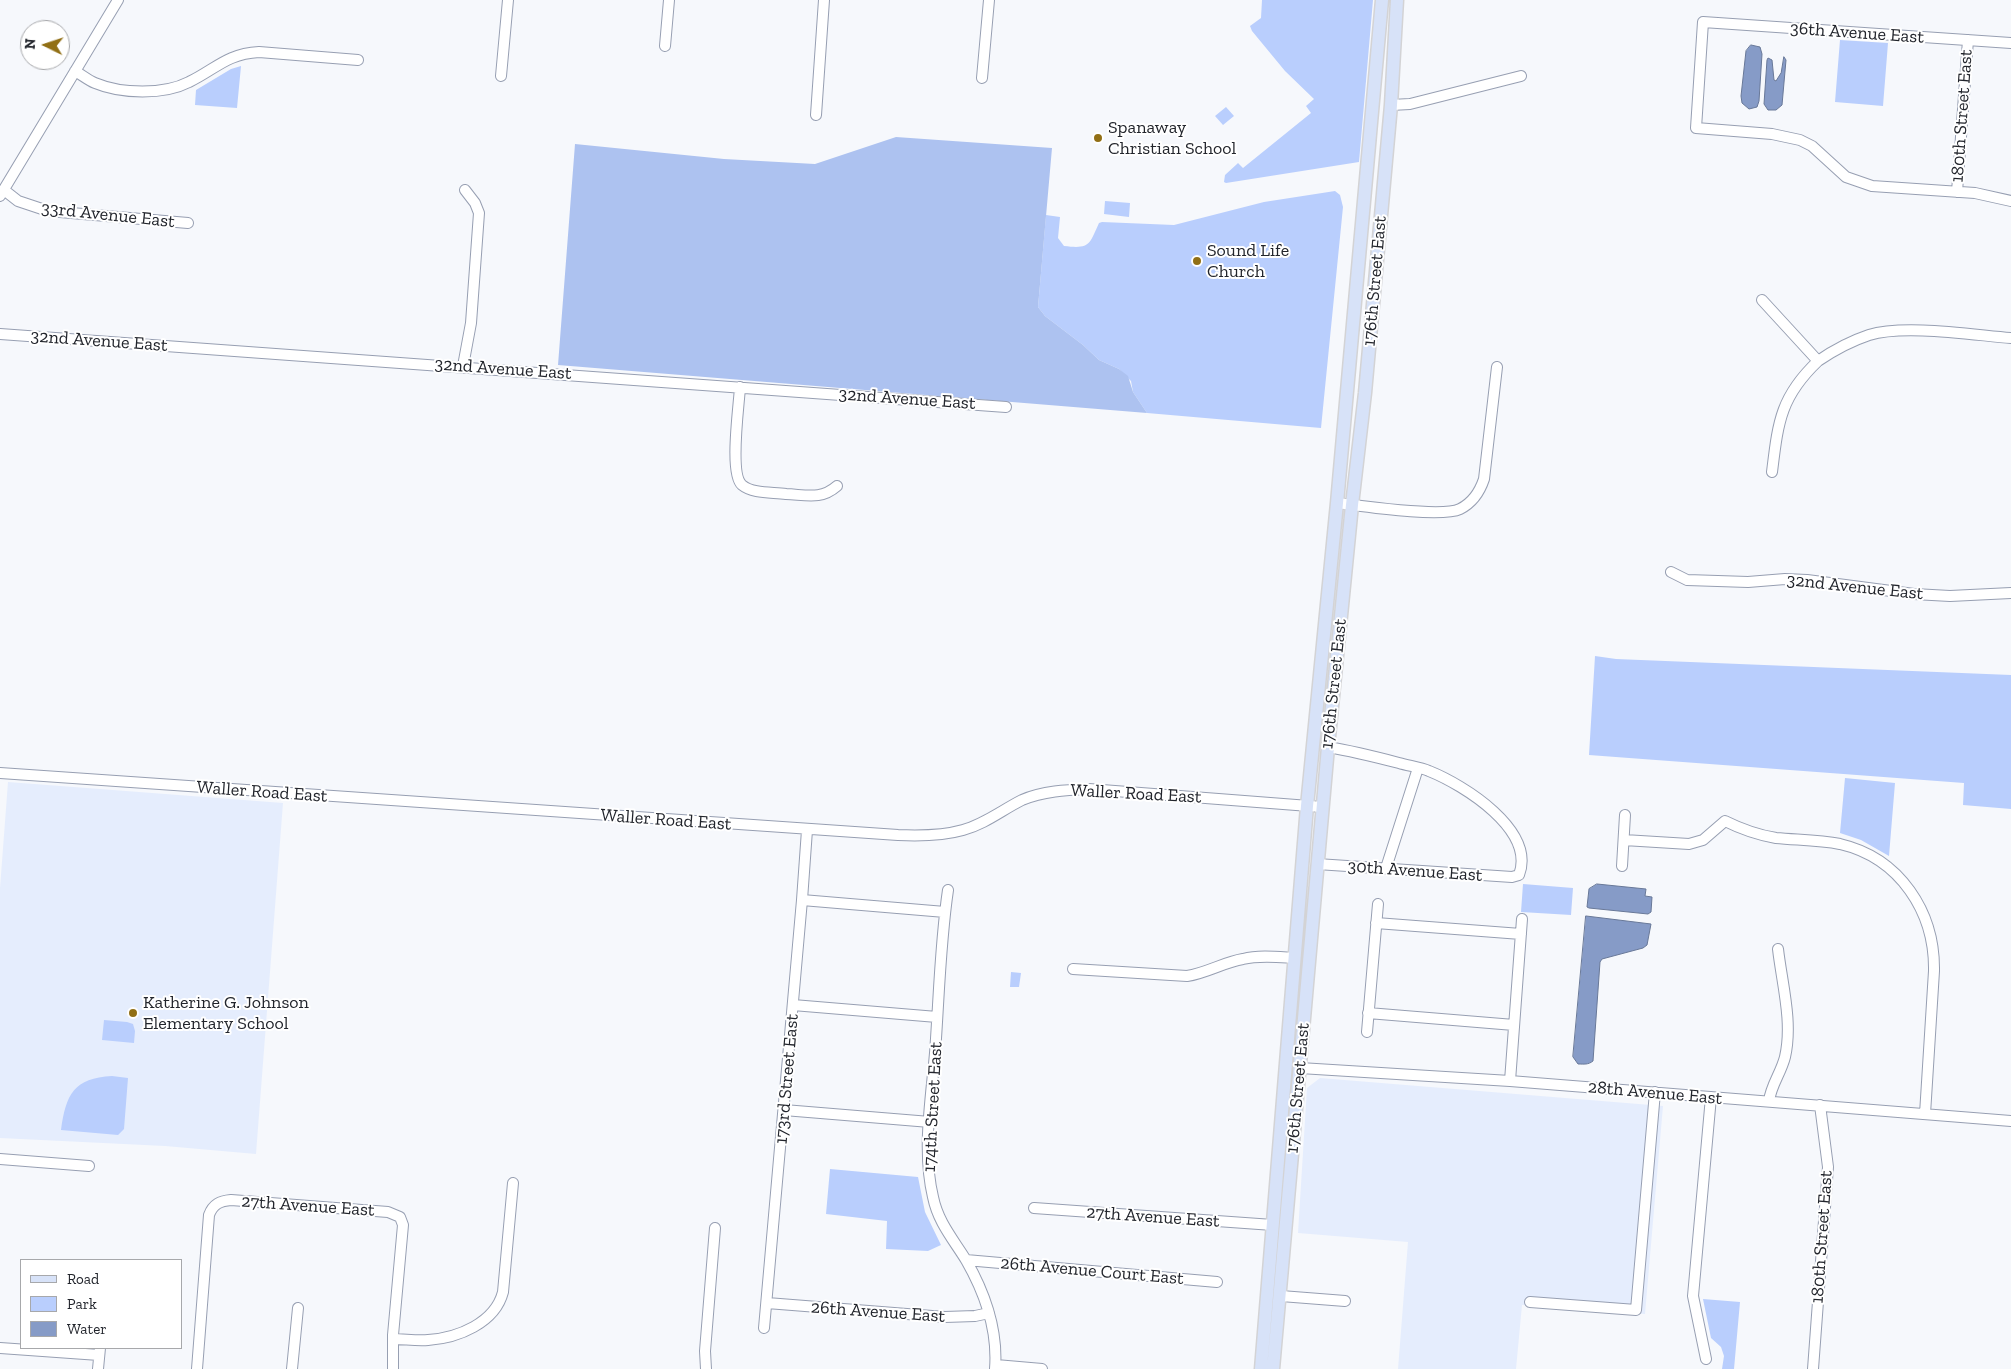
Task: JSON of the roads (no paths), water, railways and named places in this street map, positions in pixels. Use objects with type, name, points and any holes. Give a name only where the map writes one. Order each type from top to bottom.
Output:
[{"type":"main road","name":"176th Street East","points":[[1261,1369],[1307,806],[1337,504],[1382,0]]},
{"type":"main road","name":"176th Street East","points":[[1273,1369],[1281,1296],[1322,807],[1365,393],[1398,0]]},
{"type":"main road","points":[[1290,1004],[1297,1014],[1293,1062],[1300,1068]]},
{"type":"main road","points":[[1262,1349],[1269,1357],[1268,1369]]},
{"type":"street","points":[[2,193],[118,0]]},
{"type":"street","points":[[501,76],[508,0]]},
{"type":"street","points":[[665,46],[669,0]]},
{"type":"street","points":[[816,115],[824,0]]},
{"type":"street","points":[[982,78],[988,0]]},
{"type":"street","name":"36th Avenue East","points":[[1957,192],[1872,186],[1846,177],[1812,146],[1800,140],[1772,134],[1696,128],[1703,22],[2011,43]]},
{"type":"street","name":"180th Street East","points":[[1957,192],[1968,40]]},
{"type":"street","points":[[75,71],[107,86],[156,91],[179,87],[225,60],[246,53],[259,52],[358,60]]},
{"type":"street","points":[[1390,105],[1410,104],[1521,76]]},
{"type":"street","points":[[463,366],[471,323],[479,213],[465,190]]},
{"type":"street","points":[[1957,192],[2011,201]]},
{"type":"street","name":"33rd Avenue East","points":[[2,193],[18,201],[48,211],[188,223]]},
{"type":"street","points":[[1762,300],[1818,361]]},
{"type":"street","points":[[1772,472],[1776,433],[1786,404],[1800,379],[1818,361],[1841,346],[1870,334],[1891,331],[2011,338]]},
{"type":"street","name":"32nd Avenue East","points":[[0,334],[463,366],[1006,407]]},
{"type":"street","points":[[1337,504],[1444,512],[1460,509],[1474,498],[1484,479],[1497,367]]},
{"type":"street","points":[[740,387],[734,464],[738,481],[743,486],[758,491],[814,496],[829,493],[837,486]]},
{"type":"street","name":"32nd Avenue East","points":[[1670,572],[1686,580],[1748,582],[1785,579],[1807,580],[1914,594],[1950,596],[2011,593]]},
{"type":"street","points":[[1328,746],[1359,752],[1418,768],[1386,868]]},
{"type":"street","name":"30th Avenue East","points":[[1317,864],[1512,878],[1519,875],[1522,868],[1522,854],[1518,842],[1502,820],[1485,804],[1455,785],[1418,768]]},
{"type":"street","name":"Waller Road East","points":[[0,773],[898,835],[947,834],[986,821],[1022,800],[1064,790],[1089,789],[1322,807]]},
{"type":"street","points":[[1622,866],[1625,815]]},
{"type":"street","points":[[1624,840],[1689,844],[1703,840],[1725,821],[1754,833],[1775,838],[1848,846],[1889,868],[1904,882],[1915,897],[1929,928],[1934,953],[1934,980],[1925,1114]]},
{"type":"street","name":"173rd Street East","points":[[764,1328],[807,830]]},
{"type":"street","name":"174th Street East","points":[[948,890],[937,1017],[928,1166],[933,1198],[939,1218],[966,1260],[984,1298],[993,1330],[996,1367]]},
{"type":"street","points":[[802,900],[945,912]]},
{"type":"street","points":[[1367,1032],[1378,904]]},
{"type":"street","points":[[1510,1081],[1522,919]]},
{"type":"street","points":[[1376,923],[1521,934]]},
{"type":"street","points":[[1769,1101],[1771,1088],[1785,1057],[1788,1019],[1778,949]]},
{"type":"street","points":[[1072,969],[1187,976],[1200,974],[1241,959],[1254,957],[1294,958]]},
{"type":"street","points":[[793,1005],[937,1017]]},
{"type":"street","points":[[1368,1013],[1514,1025]]},
{"type":"street","name":"28th Avenue East","points":[[1300,1068],[1510,1081],[2011,1121]]},
{"type":"street","points":[[1530,1302],[1636,1310],[1655,1092]]},
{"type":"street","points":[[1706,1359],[1694,1296],[1711,1097]]},
{"type":"street","name":"180th Street East","points":[[1813,1369],[1828,1167],[1820,1105]]},
{"type":"street","points":[[784,1110],[930,1122]]},
{"type":"street","points":[[0,1159],[89,1166]]},
{"type":"street","points":[[393,1369],[393,1339],[427,1340],[449,1337],[480,1323],[496,1309],[503,1292],[513,1183]]},
{"type":"street","name":"27th Avenue East","points":[[197,1369],[209,1215],[212,1208],[223,1200],[388,1212],[400,1217],[403,1225],[393,1339]]},
{"type":"street","name":"27th Avenue East","points":[[1034,1208],[1273,1225]]},
{"type":"street","points":[[706,1369],[705,1350],[715,1228]]},
{"type":"street","name":"26th Avenue Court East","points":[[966,1260],[1217,1282]]},
{"type":"street","points":[[1281,1296],[1345,1301]]},
{"type":"street","name":"26th Avenue East","points":[[767,1303],[945,1318],[989,1313]]},
{"type":"street","points":[[292,1369],[298,1308]]},
{"type":"street","points":[[0,1348],[20,1349]]},
{"type":"street","points":[[25,1349],[100,1352],[98,1369]]},
{"type":"street","points":[[996,1367],[1042,1369]]},
{"type":"water","points":[[1751,45],[1760,47],[1762,54],[1759,101],[1757,107],[1749,109],[1742,103],[1741,96],[1746,51]]},
{"type":"water","points":[[1784,57],[1786,60],[1782,105],[1776,110],[1768,110],[1764,104],[1767,60],[1768,58],[1772,60],[1774,80],[1776,81],[1781,73]]},
{"type":"water","points":[[1597,884],[1646,889],[1645,896],[1652,897],[1651,912],[1648,914],[1587,907],[1589,889]]},
{"type":"water","points":[[1586,916],[1651,924],[1647,945],[1643,948],[1602,959],[1600,962],[1593,1061],[1588,1064],[1578,1064],[1573,1057]]},
{"type":"place","name":"Spanaway Christian School","points":[[1098,138]]},
{"type":"place","name":"Sound Life Church","points":[[1197,261]]},
{"type":"place","name":"Katherine G. Johnson Elementary School","points":[[133,1013]]}]
